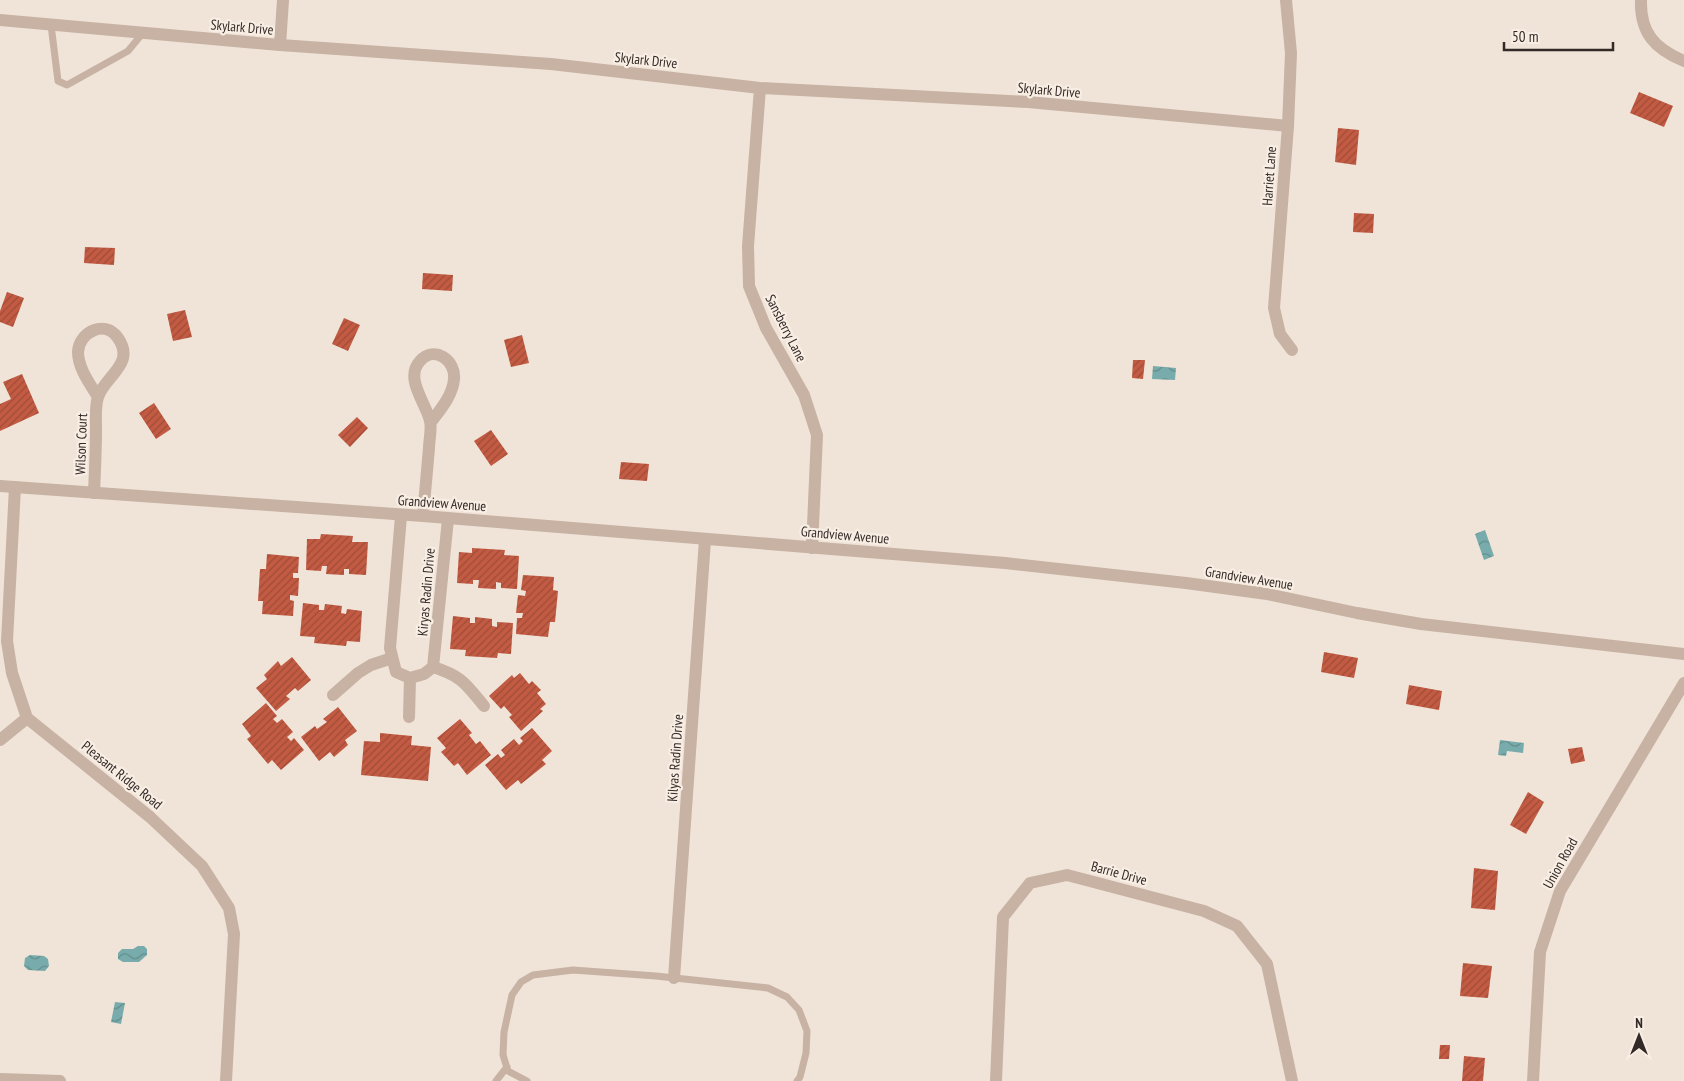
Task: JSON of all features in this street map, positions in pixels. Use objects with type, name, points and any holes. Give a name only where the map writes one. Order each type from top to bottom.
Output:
[{"type":"street","points":[[280,45],[283,0]]},
{"type":"street","name":"Harriet Lane","points":[[1286,0],[1291,54],[1288,126],[1274,308],[1280,334],[1292,350]]},
{"type":"street","points":[[1641,0],[1646,30],[1657,46],[1684,61]]},
{"type":"street","name":"Skylark Drive","points":[[0,20],[280,45],[552,64],[760,88],[1028,102],[1288,126]]},
{"type":"street","name":"Sansberry Lane","points":[[760,88],[748,246],[749,286],[766,328],[804,395],[817,435],[812,548]]},
{"type":"street","name":"Wilson Court","points":[[94,493],[98,397],[83,372],[78,350],[83,336],[94,329],[104,328],[114,332],[123,344],[124,357],[118,370],[98,397]]},
{"type":"street","points":[[423,516],[431,422],[414,378],[417,364],[423,357],[435,354],[444,356],[453,367],[454,380],[448,397],[431,422]]},
{"type":"street","name":"Grandview Avenue","points":[[0,486],[401,516],[423,516],[1005,563],[1267,594],[1421,624],[1684,654]]},
{"type":"street","points":[[0,740],[27,718],[12,673],[7,640],[15,487]]},
{"type":"street","points":[[401,516],[390,648],[396,672],[410,678],[424,674],[433,667],[454,674],[466,683],[484,706]]},
{"type":"street","name":"Kiryas Radin Drive","points":[[433,667],[448,519]]},
{"type":"street","name":"Kilyas Radin Drive","points":[[674,978],[705,540]]},
{"type":"street","points":[[333,695],[358,673],[371,665],[392,658]]},
{"type":"street","points":[[409,717],[410,678]]},
{"type":"street","name":"Union Road","points":[[1533,1081],[1540,952],[1560,891],[1684,683]]},
{"type":"street","name":"Pleasant Ridge Road","points":[[27,718],[150,817],[202,866],[229,908],[234,934],[226,1081]]},
{"type":"street","name":"Barrie Drive","points":[[996,1081],[1003,917],[1030,883],[1067,875],[1204,911],[1237,926],[1267,964],[1292,1081]]},
{"type":"street","points":[[0,1078],[60,1081]]},
{"type":"lane","points":[[51,25],[58,81],[67,86],[128,51],[142,34]]},
{"type":"lane","points":[[527,1081],[508,1071],[503,1055],[504,1032],[512,995],[522,982],[533,975],[573,970],[768,988],[788,996],[799,1010],[808,1031],[806,1053],[800,1077],[797,1081]]},
{"type":"lane","points":[[496,1081],[507,1067]]},
{"type":"water","points":[[1153,366],[1176,368],[1175,380],[1152,379]]},
{"type":"water","points":[[1485,530],[1494,556],[1484,560],[1475,534]]},
{"type":"water","points":[[1500,740],[1524,743],[1523,753],[1507,751],[1506,756],[1498,755]]},
{"type":"water","points":[[138,946],[144,946],[147,949],[147,955],[139,962],[123,962],[118,959],[118,953],[122,949],[133,949]]},
{"type":"water","points":[[30,955],[44,956],[48,959],[49,966],[45,971],[28,970],[24,966],[25,958]]},
{"type":"water","points":[[115,1002],[125,1003],[121,1024],[111,1022]]},
{"type":"building","points":[[1639,92],[1673,106],[1664,127],[1630,113]]},
{"type":"building","points":[[1338,128],[1359,130],[1356,165],[1335,162]]},
{"type":"building","points":[[1354,213],[1374,214],[1373,233],[1353,232]]},
{"type":"building","points":[[85,247],[115,248],[114,265],[84,263]]},
{"type":"building","points":[[423,273],[453,275],[452,291],[422,289]]},
{"type":"building","points":[[7,292],[24,298],[13,327],[0,322],[0,311]]},
{"type":"building","points":[[185,310],[192,337],[173,341],[167,314]]},
{"type":"building","points":[[344,318],[360,325],[348,351],[332,344]]},
{"type":"building","points":[[522,335],[529,363],[511,367],[504,340]]},
{"type":"building","points":[[1133,360],[1145,360],[1143,379],[1132,378]]},
{"type":"building","points":[[22,374],[39,413],[0,431],[0,404],[11,399],[3,382]]},
{"type":"building","points":[[154,403],[171,429],[156,439],[139,413]]},
{"type":"building","points":[[357,417],[368,428],[350,447],[338,435]]},
{"type":"building","points":[[491,430],[508,454],[491,466],[474,441]]},
{"type":"building","points":[[621,462],[649,464],[647,481],[619,479]]},
{"type":"building","points":[[321,534],[353,536],[352,542],[368,542],[366,575],[349,574],[349,569],[344,569],[344,575],[326,574],[327,566],[322,566],[321,571],[306,570],[307,539],[320,539]]},
{"type":"building","points":[[472,548],[505,550],[504,555],[519,556],[517,589],[501,588],[501,583],[496,582],[496,589],[478,588],[479,580],[473,580],[473,584],[457,583],[459,552],[472,553]]},
{"type":"building","points":[[267,554],[299,557],[298,573],[293,573],[293,578],[299,578],[298,596],[290,595],[290,600],[294,601],[293,616],[262,614],[263,601],[258,601],[260,569],[266,569]]},
{"type":"building","points":[[523,575],[554,577],[553,590],[558,591],[555,622],[550,622],[548,637],[516,634],[517,618],[522,618],[523,613],[516,613],[518,595],[525,596],[526,591],[521,590]]},
{"type":"building","points":[[303,603],[319,605],[319,610],[324,610],[325,604],[342,606],[341,613],[346,614],[347,609],[362,611],[360,642],[347,641],[346,646],[314,643],[315,637],[300,636]]},
{"type":"building","points":[[453,616],[470,618],[470,623],[475,623],[475,617],[492,619],[492,626],[497,627],[497,622],[513,623],[511,654],[498,653],[497,658],[465,656],[466,650],[450,649]]},
{"type":"building","points":[[1324,652],[1358,658],[1354,678],[1321,672]]},
{"type":"building","points":[[292,657],[311,680],[298,691],[295,688],[286,696],[290,699],[276,711],[256,688],[267,679],[264,675],[278,661],[281,666]]},
{"type":"building","points":[[520,673],[529,684],[532,681],[541,690],[537,693],[546,704],[540,709],[543,711],[521,731],[509,717],[512,715],[504,706],[501,709],[489,696],[512,675],[514,678]]},
{"type":"building","points":[[1409,685],[1442,691],[1439,710],[1406,704]]},
{"type":"building","points":[[266,703],[277,716],[273,719],[277,723],[282,719],[293,732],[287,737],[291,741],[294,738],[304,750],[281,770],[272,760],[268,764],[247,739],[251,736],[242,724]]},
{"type":"building","points":[[338,707],[357,731],[345,740],[348,745],[334,757],[330,752],[319,761],[301,737],[315,726],[317,729],[327,722],[323,719]]},
{"type":"building","points":[[460,719],[472,733],[469,735],[476,744],[480,741],[491,755],[467,775],[458,763],[454,766],[441,752],[446,748],[437,738]]},
{"type":"building","points":[[532,728],[552,751],[542,760],[546,764],[521,784],[518,780],[506,790],[485,765],[498,754],[501,758],[505,755],[501,750],[514,739],[519,745],[523,741],[520,738]]},
{"type":"building","points":[[380,733],[412,736],[411,745],[431,747],[428,781],[361,775],[364,741],[380,742]]},
{"type":"building","points":[[1582,747],[1585,761],[1571,764],[1568,749]]},
{"type":"building","points":[[1528,792],[1544,802],[1526,834],[1510,825]]},
{"type":"building","points":[[1474,868],[1498,871],[1495,910],[1471,908]]},
{"type":"building","points":[[1463,963],[1492,966],[1488,998],[1460,996]]},
{"type":"building","points":[[1440,1045],[1450,1045],[1449,1059],[1439,1059]]},
{"type":"building","points":[[1464,1056],[1485,1058],[1483,1081],[1462,1081]]}]
